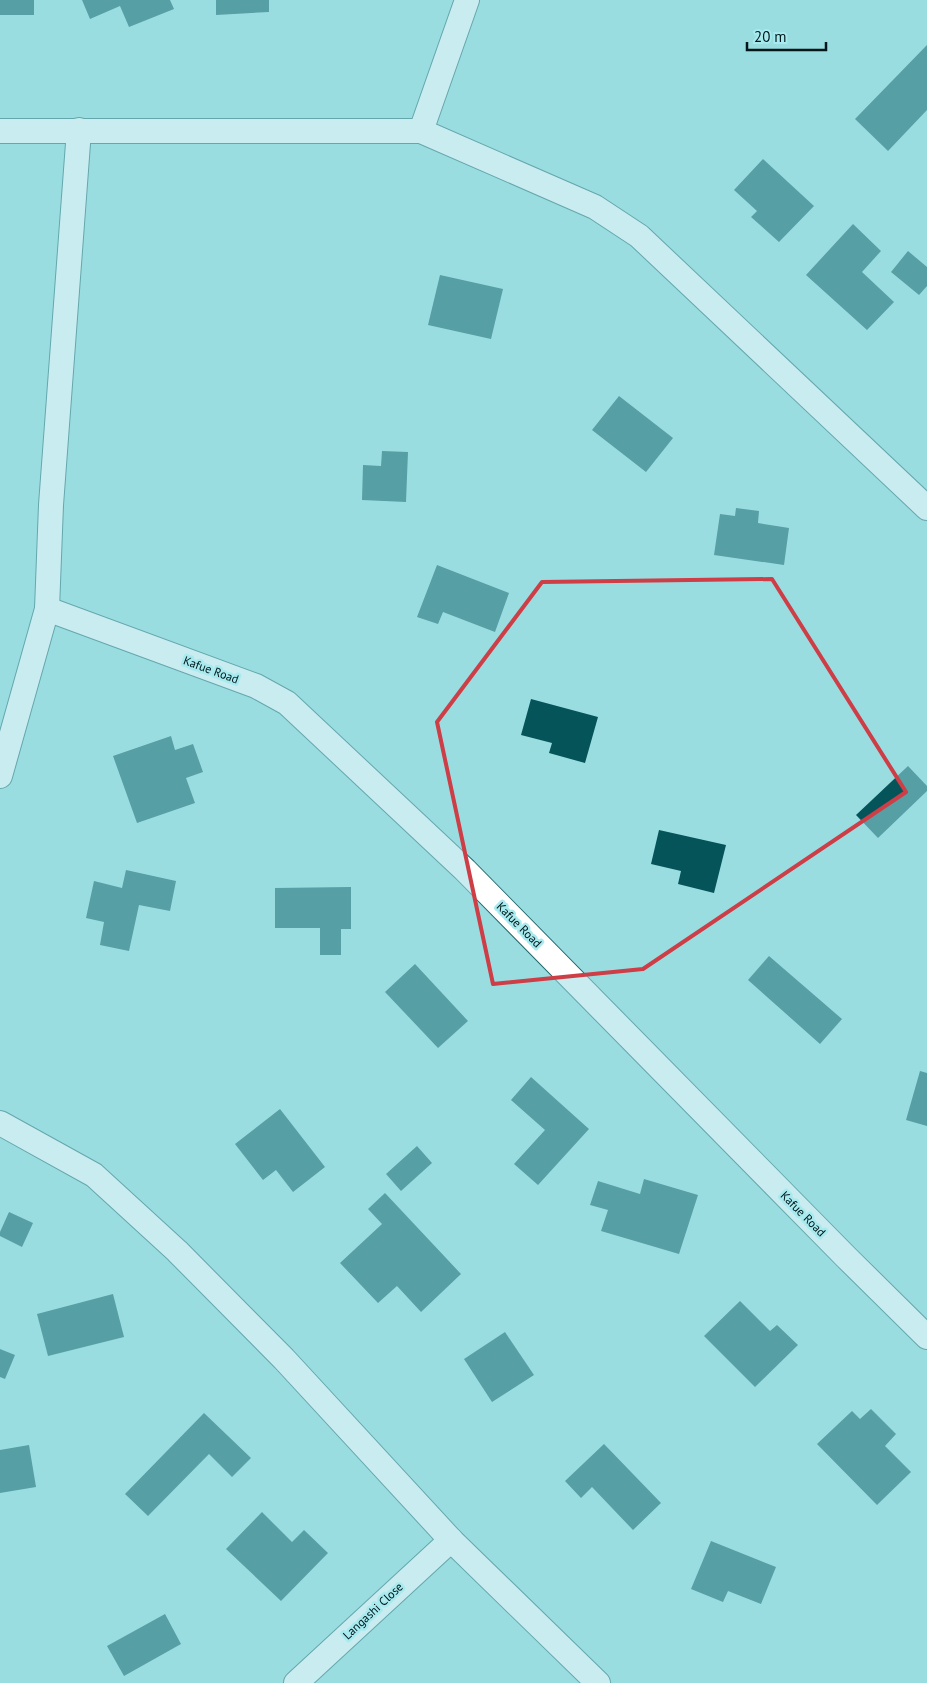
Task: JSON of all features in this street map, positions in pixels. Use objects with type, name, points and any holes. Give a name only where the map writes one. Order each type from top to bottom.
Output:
[{"type":"street","points":[[421,131],[467,0]]},
{"type":"street","points":[[0,776],[47,609],[51,505],[79,130]]},
{"type":"street","points":[[0,131],[421,131],[595,207],[639,236],[927,508]]},
{"type":"street","name":"Kafue Road","points":[[47,609],[256,686],[287,703],[465,870],[927,1337]]},
{"type":"street","points":[[0,1123],[94,1175],[163,1238],[284,1359],[451,1540],[598,1683]]},
{"type":"street","name":"Langashi Close","points":[[296,1683],[451,1540]]},
{"type":"highlighted area","points":[[772,579],[906,792],[643,969],[493,984],[437,722],[542,582]]},
{"type":"building","points":[[0,0],[34,0],[34,15],[0,15]]},
{"type":"building","points":[[82,0],[170,0],[174,9],[129,27],[120,6],[90,19]]},
{"type":"building","points":[[216,0],[269,0],[269,12],[216,15]]},
{"type":"building","points":[[927,45],[927,110],[888,151],[855,119]]},
{"type":"building","points":[[763,159],[814,206],[779,242],[751,217],[757,211],[734,190]]},
{"type":"building","points":[[853,224],[881,251],[862,272],[894,302],[867,330],[806,275]]},
{"type":"building","points":[[908,251],[927,267],[927,286],[919,295],[891,272]]},
{"type":"building","points":[[440,275],[503,289],[491,339],[428,325]]},
{"type":"building","points":[[619,396],[673,438],[646,472],[592,430]]},
{"type":"building","points":[[382,451],[408,452],[406,502],[362,500],[363,465],[381,466]]},
{"type":"building","points":[[736,508],[759,511],[758,523],[789,528],[784,565],[714,555],[720,514],[735,516]]},
{"type":"building","points":[[437,565],[509,593],[495,632],[443,612],[438,624],[417,617]]},
{"type":"building","points":[[531,699],[598,717],[585,763],[549,753],[552,743],[521,735]]},
{"type":"building","points":[[171,736],[175,750],[193,744],[203,772],[186,778],[195,803],[137,823],[113,756]]},
{"type":"building","points":[[908,766],[927,786],[927,791],[878,838],[856,815]]},
{"type":"building","points":[[659,830],[726,845],[714,893],[678,884],[681,871],[651,864]]},
{"type":"building","points":[[126,870],[176,881],[170,911],[139,905],[129,951],[100,945],[104,922],[86,918],[94,881],[122,888]]},
{"type":"building","points":[[351,887],[351,929],[341,929],[341,955],[320,955],[320,928],[275,928],[275,888]]},
{"type":"building","points":[[769,956],[842,1019],[820,1044],[748,980]]},
{"type":"building","points":[[415,964],[468,1021],[438,1048],[385,992]]},
{"type":"building","points":[[920,1071],[927,1073],[927,1126],[906,1120]]},
{"type":"building","points":[[531,1077],[589,1129],[538,1185],[514,1164],[545,1130],[511,1100]]},
{"type":"building","points":[[280,1109],[325,1167],[293,1192],[276,1170],[263,1180],[235,1144]]},
{"type":"building","points":[[417,1146],[432,1163],[401,1191],[386,1174]]},
{"type":"building","points":[[644,1179],[698,1195],[679,1254],[601,1231],[608,1210],[590,1205],[598,1181],[640,1194]]},
{"type":"building","points":[[385,1193],[461,1274],[421,1312],[397,1286],[378,1303],[340,1263],[382,1224],[368,1209]]},
{"type":"building","points":[[9,1212],[33,1223],[22,1247],[0,1236]]},
{"type":"building","points":[[113,1294],[124,1337],[48,1356],[37,1314]]},
{"type":"building","points":[[740,1301],[770,1331],[777,1325],[798,1345],[755,1387],[704,1336]]},
{"type":"building","points":[[505,1332],[534,1375],[492,1402],[464,1359]]},
{"type":"building","points":[[0,1349],[15,1355],[5,1379],[0,1377]]},
{"type":"building","points":[[871,1409],[896,1434],[885,1446],[911,1472],[877,1505],[817,1444],[852,1411],[860,1419]]},
{"type":"building","points":[[204,1413],[251,1458],[232,1477],[209,1454],[148,1516],[125,1494]]},
{"type":"building","points":[[604,1444],[661,1503],[633,1530],[592,1487],[581,1498],[565,1481]]},
{"type":"building","points":[[29,1445],[36,1487],[0,1493],[0,1450]]},
{"type":"building","points":[[262,1512],[292,1542],[304,1530],[328,1553],[281,1601],[226,1549]]},
{"type":"building","points":[[711,1541],[776,1567],[761,1604],[728,1591],[723,1602],[691,1589]]},
{"type":"building","points":[[165,1614],[181,1644],[124,1676],[107,1646]]}]
